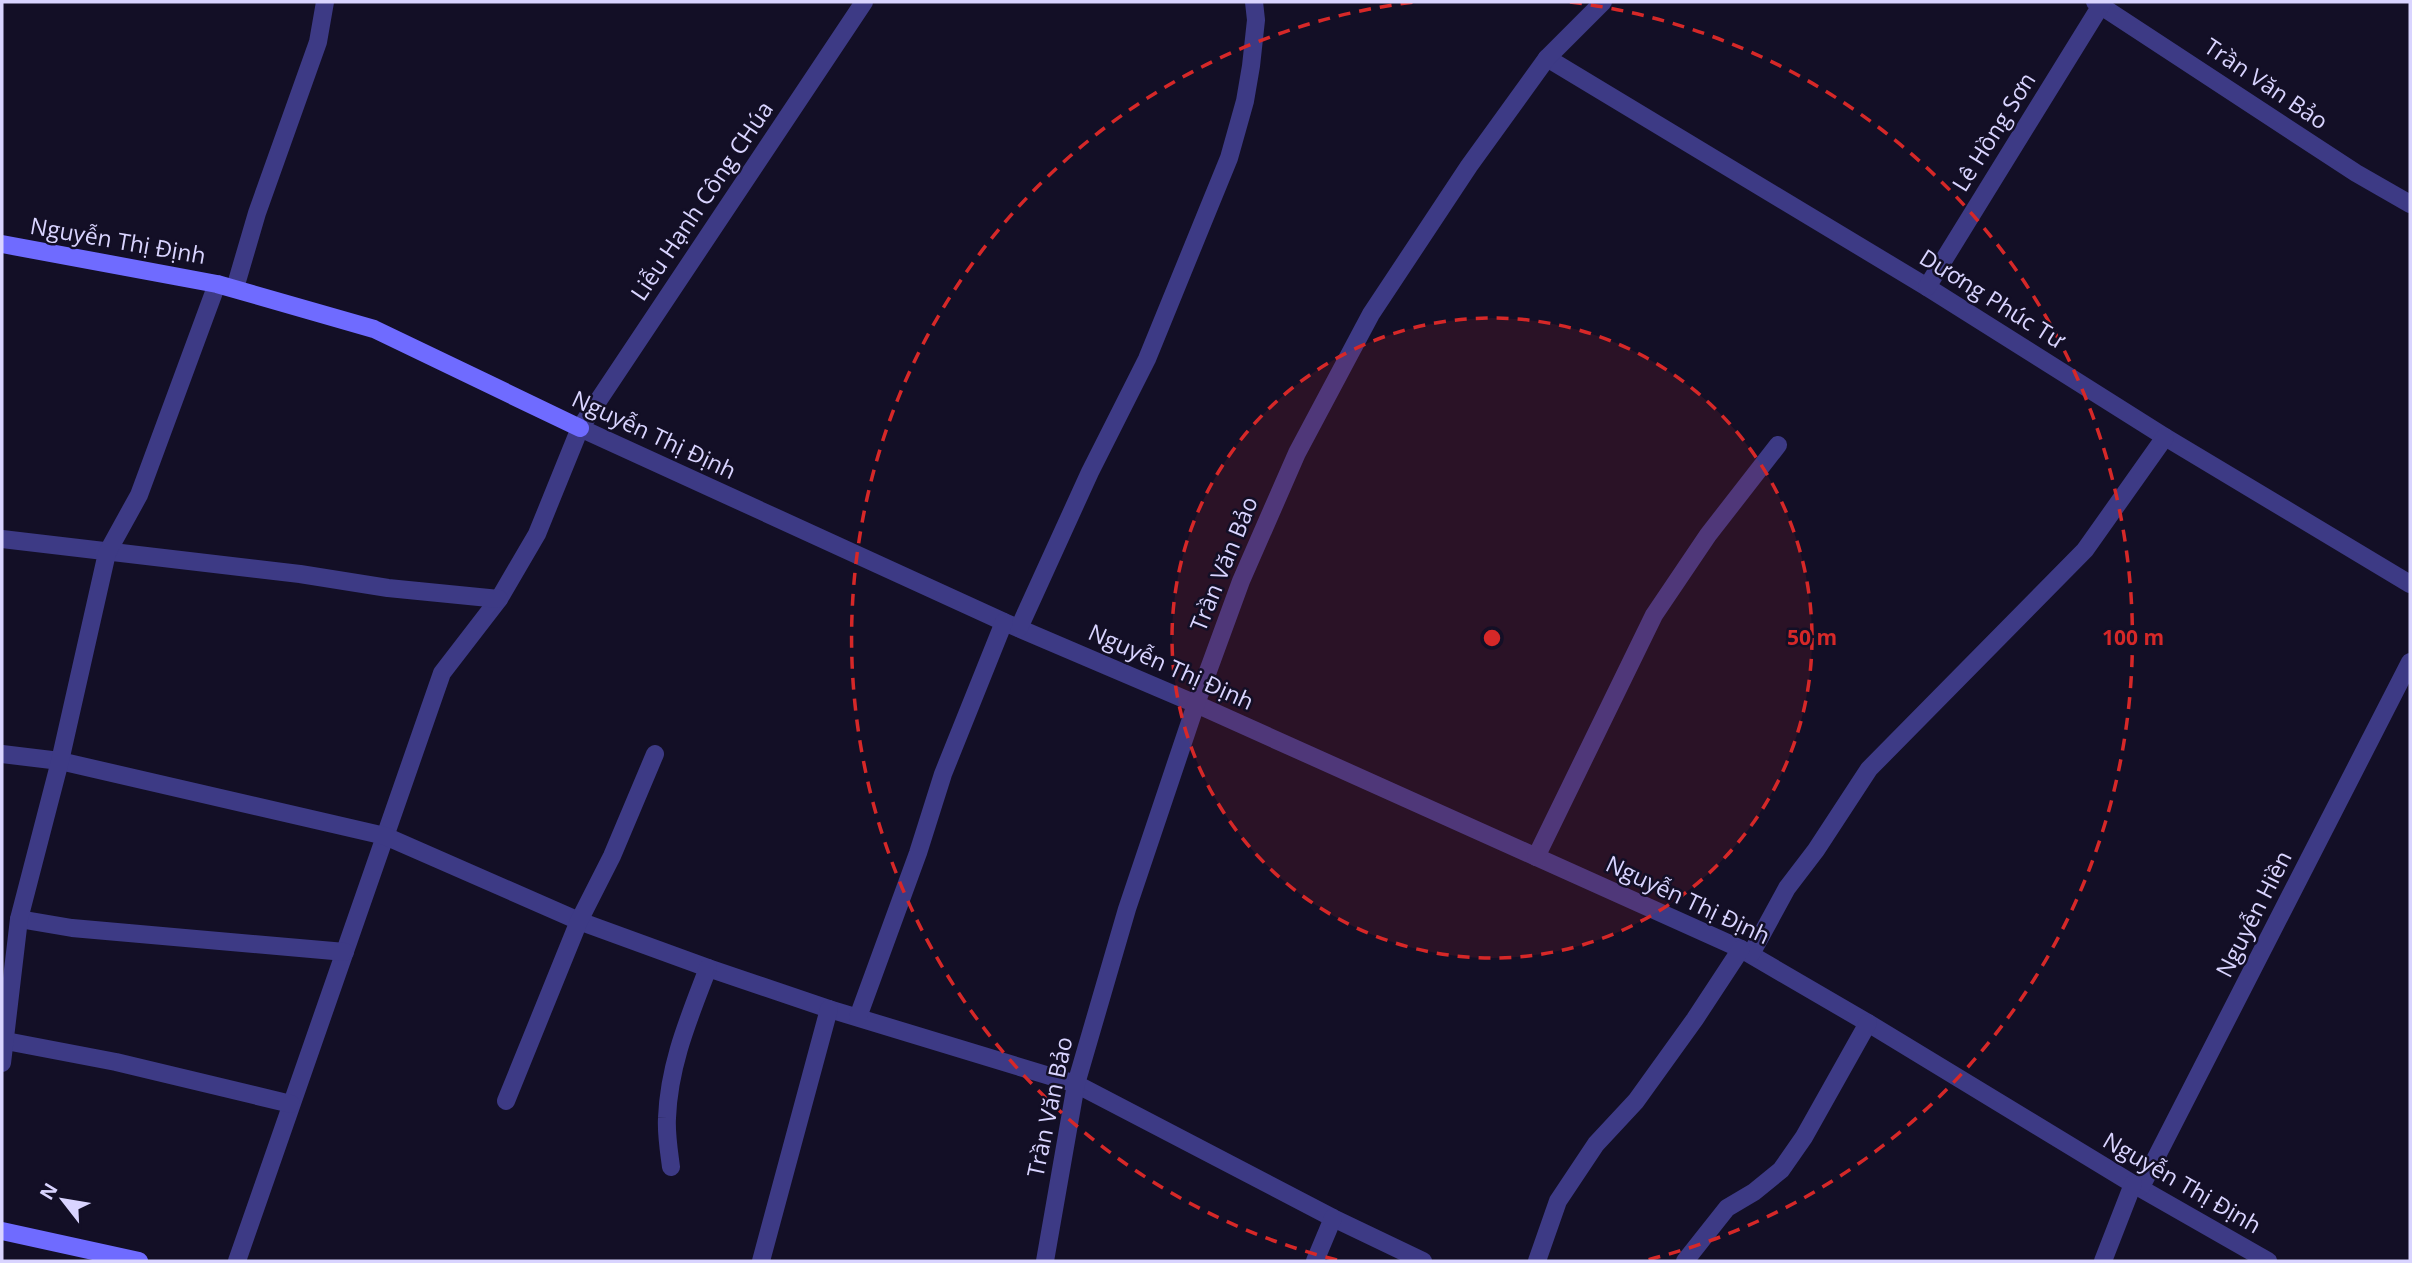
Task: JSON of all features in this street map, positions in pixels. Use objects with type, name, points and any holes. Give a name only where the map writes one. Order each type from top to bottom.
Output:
[{"type":"street","points":[[235,288],[257,213],[318,43],[325,2]]},
{"type":"street","name":"Liễu Hạnh Công CHúa","points":[[237,1261],[442,673],[499,599],[537,534],[580,428],[864,2]]},
{"type":"street","points":[[858,1017],[918,853],[943,774],[1012,625],[1147,359],[1229,159],[1245,101],[1251,66],[1256,20],[1254,2]]},
{"type":"street","name":"Trần Văn Bảo","points":[[1045,1261],[1076,1084],[1127,908],[1196,704],[1246,569],[1297,453],[1371,314],[1461,178],[1546,58],[1602,2]]},
{"type":"street","name":"Trần Văn Bảo","points":[[2100,3],[2356,173],[2410,204]]},
{"type":"street","name":"Lê Hồng Sơn","points":[[1927,287],[2100,3]]},
{"type":"street","name":"Dương Phúc Tư","points":[[1546,58],[1927,287],[2165,437],[2410,584]]},
{"type":"street","name":"Nguyễn Thị Định","points":[[2,244],[235,288],[373,328],[580,428],[1012,625],[1196,704],[1746,952],[2137,1186],[2268,1261]]},
{"type":"street","points":[[2,1063],[19,919],[60,761],[107,553],[139,495],[217,284]]},
{"type":"street","points":[[1537,1261],[1558,1201],[1596,1144],[1636,1101],[1746,952],[1869,769],[2085,551],[2165,437]]},
{"type":"street","points":[[1536,857],[1654,615],[1709,535],[1778,445]]},
{"type":"street","points":[[2,539],[300,574],[388,588],[499,599]]},
{"type":"street","name":"Nguyễn Hiền","points":[[2103,1261],[2137,1186],[2410,662]]},
{"type":"street","points":[[2,754],[60,761],[385,836],[579,922],[829,1009],[1076,1084],[1334,1218],[1423,1261]]},
{"type":"street","points":[[506,1101],[579,922],[612,856],[655,754]]},
{"type":"street","points":[[19,919],[72,928],[345,952]]},
{"type":"street","points":[[671,1167],[666,1121],[671,1072],[678,1044],[708,968]]},
{"type":"street","points":[[761,1261],[829,1009]]},
{"type":"street","points":[[1685,1261],[1727,1208],[1755,1192],[1781,1170],[1804,1137],[1868,1023]]},
{"type":"street","points":[[6,1041],[117,1062],[291,1104]]},
{"type":"street","points":[[1315,1261],[1334,1218]]},
{"type":"street","points":[[2,1231],[139,1261]]}]
